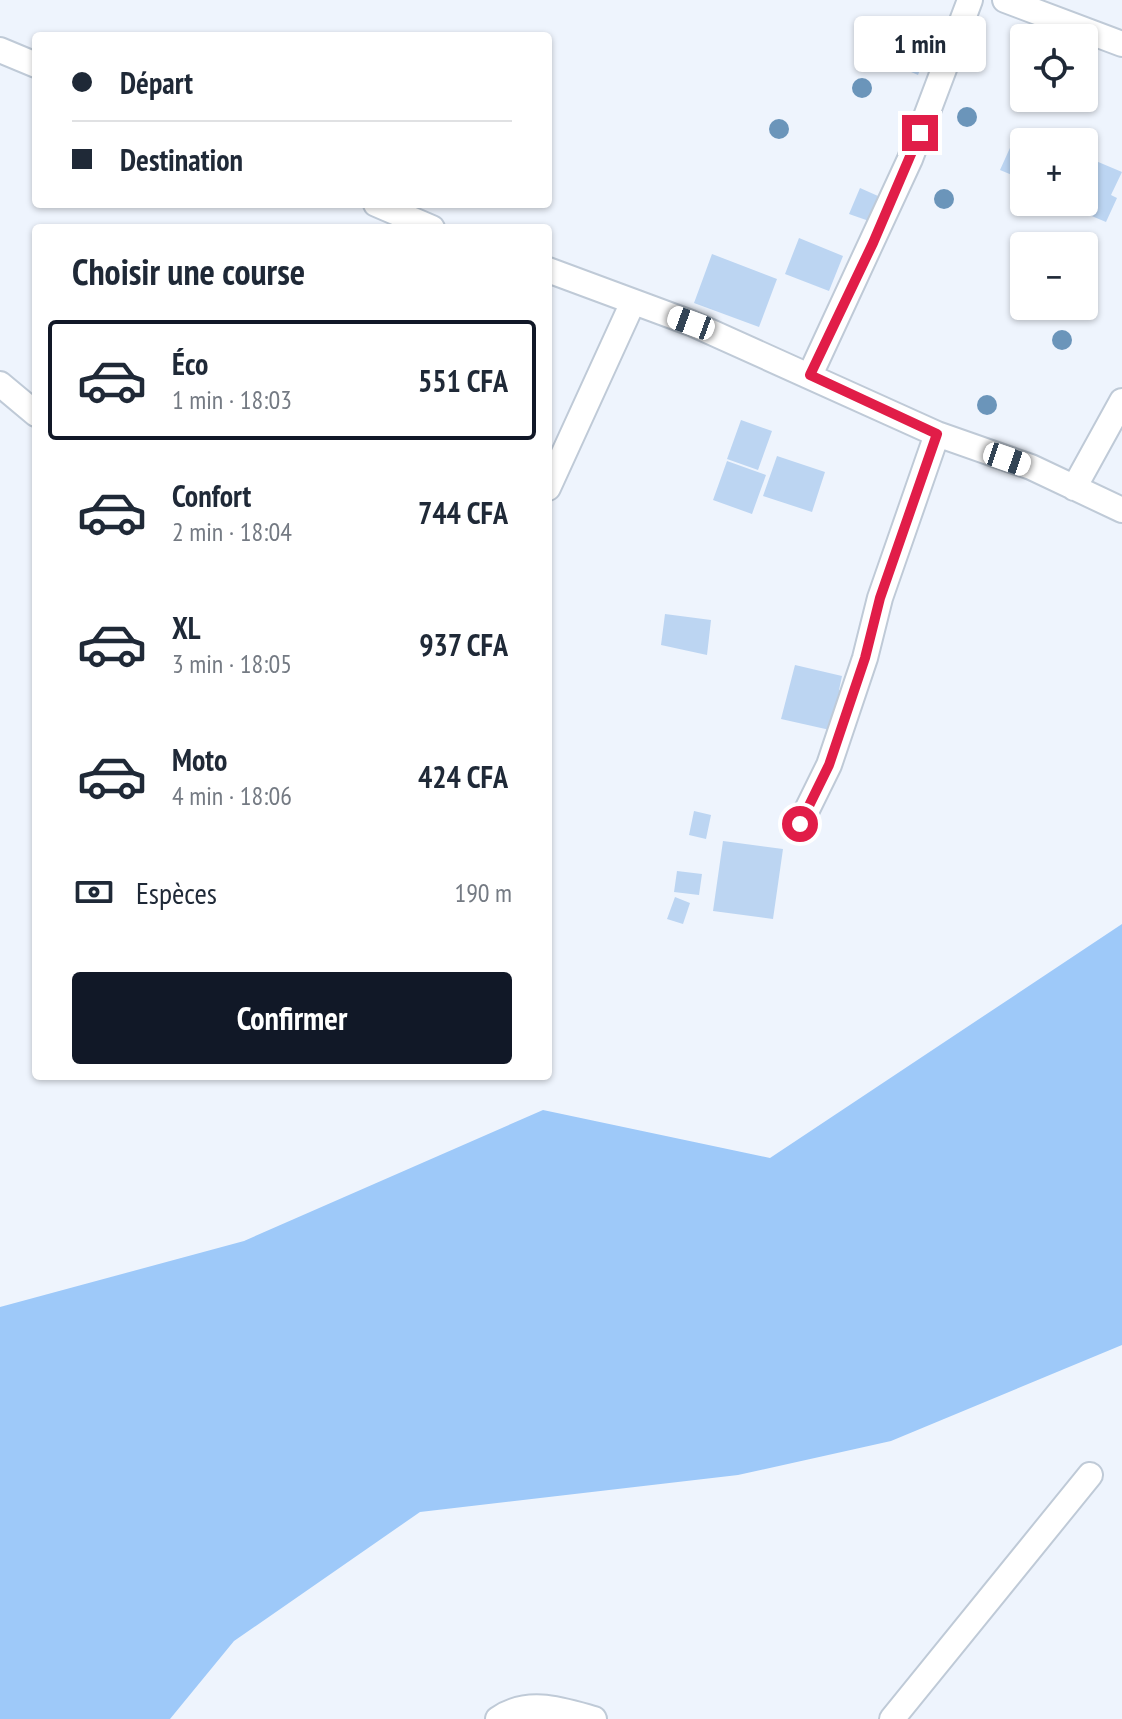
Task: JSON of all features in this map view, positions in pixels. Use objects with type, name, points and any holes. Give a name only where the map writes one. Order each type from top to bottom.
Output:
[{"type":"street","points":[[810,375],[910,159],[970,0]]},
{"type":"street","points":[[1007,0],[1122,44]]},
{"type":"street","points":[[0,50],[32,63]]},
{"type":"street","points":[[380,208],[396,222]]},
{"type":"street","points":[[552,272],[810,375],[937,434],[1031,467],[1122,510]]},
{"type":"street","points":[[552,479],[633,302]]},
{"type":"street","points":[[0,384],[32,411]]},
{"type":"street","points":[[1074,488],[1122,401]]},
{"type":"street","points":[[800,824],[829,765],[865,658],[880,598],[937,434]]},
{"type":"street","points":[[892,1719],[1090,1475]]},
{"type":"street","points":[[498,1719],[511,1710],[550,1706],[594,1719]]},
{"type":"shaded area","points":[[1122,924],[1122,1345],[891,1441],[738,1475],[420,1512],[234,1641],[170,1719],[0,1719],[0,1307],[244,1241],[543,1110],[770,1158]]},
{"type":"building","points":[[926,27],[939,37],[931,48],[918,38]]},
{"type":"building","points":[[886,43],[924,59],[918,75],[879,58]]},
{"type":"building","points":[[1010,148],[1010,174],[1000,170]]},
{"type":"building","points":[[1098,162],[1122,172],[1111,195],[1117,198],[1106,222],[1092,216],[1098,216]]},
{"type":"building","points":[[860,188],[878,196],[869,221],[849,214]]},
{"type":"building","points":[[799,238],[843,256],[829,291],[785,274]]},
{"type":"building","points":[[712,254],[777,279],[759,327],[694,303]]},
{"type":"building","points":[[741,420],[772,431],[758,470],[727,459]]},
{"type":"building","points":[[777,456],[825,472],[812,512],[763,496]]},
{"type":"building","points":[[727,461],[766,475],[752,514],[713,500]]},
{"type":"building","points":[[665,614],[711,620],[707,655],[661,645]]},
{"type":"building","points":[[795,665],[842,676],[839,690],[843,691],[830,730],[781,719]]},
{"type":"building","points":[[694,811],[711,815],[706,839],[689,835]]},
{"type":"building","points":[[723,841],[783,849],[773,919],[713,911]]},
{"type":"building","points":[[677,871],[702,874],[699,895],[674,892]]},
{"type":"building","points":[[675,897],[690,903],[683,924],[667,919]]},
{"type":"route","points":[[800,824],[829,765],[865,658],[880,598],[937,434],[810,375],[834,319],[873,243],[920,133]]}]
